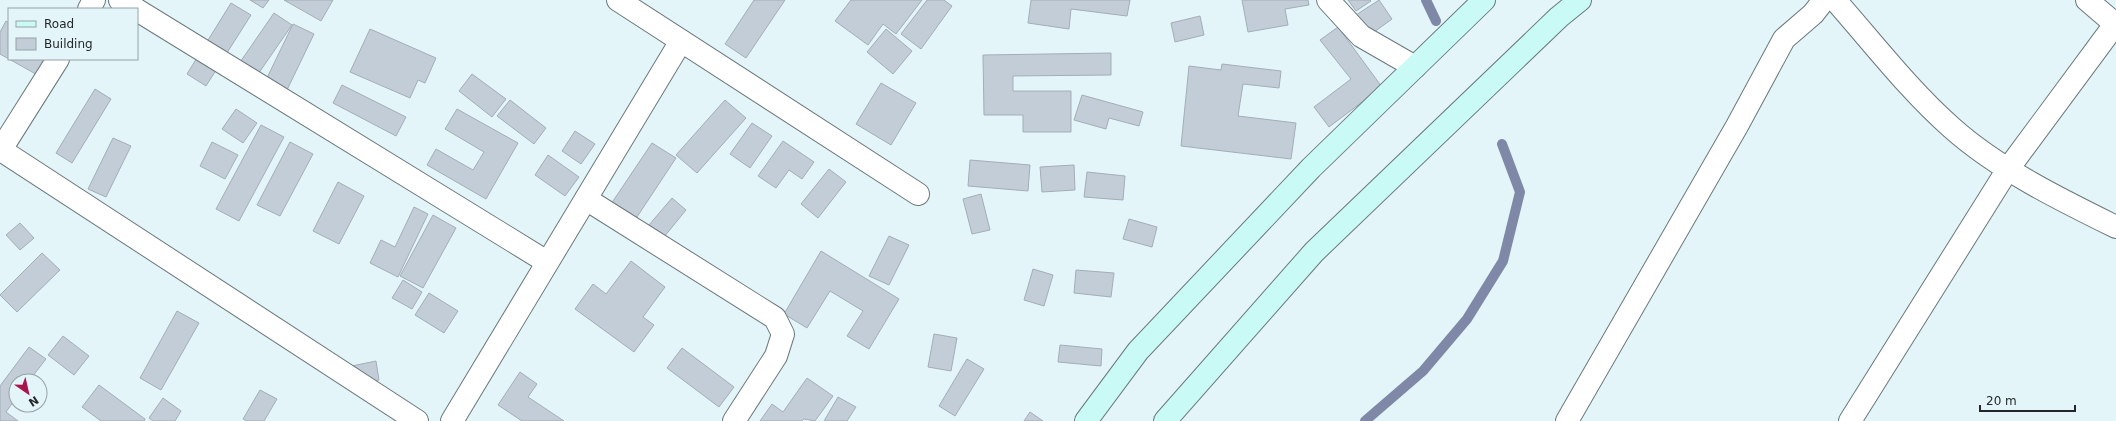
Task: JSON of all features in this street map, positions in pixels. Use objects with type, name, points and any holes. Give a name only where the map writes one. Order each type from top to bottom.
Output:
[{"type":"main road","points":[[1086,421],[1138,351],[1311,168],[1484,0]]},
{"type":"main road","points":[[1165,421],[1314,252],[1559,18],[1580,0]]},
{"type":"street","points":[[120,0],[133,8]]},
{"type":"street","points":[[618,0],[918,194]]},
{"type":"street","points":[[1328,0],[1361,36],[1415,67]]},
{"type":"street","points":[[1567,421],[1737,126],[1784,39],[1814,14],[1824,0]]},
{"type":"street","points":[[1835,0],[1924,101],[1952,129],[2008,169],[2113,223]]},
{"type":"street","points":[[1850,421],[2008,169],[2116,23],[2087,0]]},
{"type":"street","points":[[138,11],[547,262]]},
{"type":"street","points":[[452,421],[681,40]]},
{"type":"street","points":[[57,60],[0,151],[417,421]]},
{"type":"street","points":[[586,199],[775,318],[783,334],[776,356],[739,420]]},
{"type":"building","points":[[250,0],[269,0],[263,8]]},
{"type":"building","points":[[284,0],[333,0],[321,21]]},
{"type":"building","points":[[754,0],[785,0],[746,58],[725,44]]},
{"type":"building","points":[[851,0],[922,0],[896,34],[883,24],[868,45],[835,21]]},
{"type":"building","points":[[927,0],[944,0],[952,6],[921,49],[901,34]]},
{"type":"building","points":[[1031,0],[1130,0],[1127,16],[1071,9],[1069,29],[1028,23]]},
{"type":"building","points":[[1242,0],[1308,0],[1309,5],[1285,9],[1288,25],[1248,32]]},
{"type":"building","points":[[1348,0],[1370,0],[1371,1],[1356,11]]},
{"type":"building","points":[[1379,0],[1392,19],[1370,35],[1356,15]]},
{"type":"building","points":[[231,3],[251,15],[206,86],[187,74]]},
{"type":"building","points":[[274,13],[292,25],[254,80],[236,68]]},
{"type":"building","points":[[1200,16],[1204,35],[1175,42],[1171,23]]},
{"type":"building","points":[[6,21],[8,22],[8,58],[0,54],[0,32]]},
{"type":"building","points":[[293,24],[314,34],[286,92],[265,82]]},
{"type":"building","points":[[1338,27],[1382,87],[1329,127],[1314,107],[1351,79],[1320,40]]},
{"type":"building","points":[[370,29],[436,58],[425,83],[418,80],[410,98],[350,72]]},
{"type":"building","points":[[886,29],[912,51],[893,74],[867,52]]},
{"type":"building","points":[[1111,53],[1111,75],[1013,76],[1013,91],[1071,91],[1071,132],[1023,132],[1023,115],[984,115],[983,55]]},
{"type":"building","points":[[11,60],[51,60],[41,77]]},
{"type":"building","points":[[1222,64],[1281,71],[1279,88],[1243,84],[1238,116],[1296,123],[1291,159],[1181,146],[1189,66],[1221,70]]},
{"type":"building","points":[[472,74],[506,99],[492,117],[459,91]]},
{"type":"building","points":[[881,83],[916,103],[891,145],[856,124]]},
{"type":"building","points":[[342,85],[406,117],[396,136],[333,103]]},
{"type":"building","points":[[95,89],[111,99],[72,163],[56,153]]},
{"type":"building","points":[[1082,95],[1143,112],[1139,126],[1109,118],[1106,129],[1074,120]]},
{"type":"building","points":[[510,100],[546,128],[534,144],[497,116]]},
{"type":"building","points":[[725,100],[746,118],[697,173],[676,155]]},
{"type":"building","points":[[236,109],[257,123],[243,143],[222,129]]},
{"type":"building","points":[[457,109],[518,143],[486,199],[427,165],[436,149],[473,170],[484,152],[445,129]]},
{"type":"building","points":[[752,123],[772,136],[750,168],[730,154]]},
{"type":"building","points":[[261,125],[284,137],[239,221],[216,209]]},
{"type":"building","points":[[575,131],[595,144],[581,164],[562,151]]},
{"type":"building","points":[[113,138],[131,146],[106,197],[88,189]]},
{"type":"building","points":[[783,141],[814,162],[802,179],[789,170],[776,188],[758,176]]},
{"type":"building","points":[[212,142],[238,155],[225,179],[200,166]]},
{"type":"building","points":[[290,142],[313,154],[280,216],[257,205]]},
{"type":"building","points":[[652,143],[676,158],[635,220],[611,204]]},
{"type":"building","points":[[548,155],[579,177],[565,196],[535,175]]},
{"type":"building","points":[[970,160],[1030,165],[1028,191],[968,186]]},
{"type":"building","points":[[1074,165],[1075,190],[1042,192],[1040,167]]},
{"type":"building","points":[[829,169],[846,182],[818,218],[801,204]]},
{"type":"building","points":[[1087,172],[1125,176],[1123,200],[1084,197]]},
{"type":"building","points":[[338,182],[364,196],[339,244],[313,231]]},
{"type":"building","points":[[981,194],[990,230],[972,234],[963,199]]},
{"type":"building","points":[[672,198],[686,210],[664,237],[649,225]]},
{"type":"building","points":[[414,207],[428,214],[398,277],[370,263],[381,240],[395,247]]},
{"type":"building","points":[[433,215],[456,228],[423,288],[400,276]]},
{"type":"building","points":[[1129,219],[1157,227],[1152,247],[1123,239]]},
{"type":"building","points":[[20,223],[34,238],[20,250],[6,235]]},
{"type":"building","points":[[889,236],[909,245],[889,285],[869,276]]},
{"type":"building","points":[[821,251],[899,299],[869,349],[847,336],[863,311],[830,291],[807,328],[784,314]]},
{"type":"building","points":[[42,253],[60,270],[17,312],[0,295]]},
{"type":"building","points":[[631,261],[665,287],[643,317],[654,325],[634,352],[575,309],[593,284],[606,294]]},
{"type":"building","points":[[1033,269],[1053,275],[1044,306],[1024,300]]},
{"type":"building","points":[[1076,270],[1114,273],[1111,297],[1074,293]]},
{"type":"building","points":[[403,280],[422,292],[412,309],[392,298]]},
{"type":"building","points":[[429,293],[458,311],[444,333],[415,315]]},
{"type":"building","points":[[177,311],[199,323],[161,390],[140,378]]},
{"type":"building","points":[[934,334],[957,338],[951,371],[928,367]]},
{"type":"building","points":[[63,336],[89,356],[74,375],[48,355]]},
{"type":"building","points":[[1060,345],[1102,349],[1101,366],[1058,362]]},
{"type":"building","points":[[29,347],[46,359],[35,373],[10,373]]},
{"type":"building","points":[[682,348],[734,387],[719,407],[667,368]]},
{"type":"building","points":[[967,359],[984,369],[955,416],[939,406]]},
{"type":"building","points":[[376,361],[379,380],[350,386],[347,367]]},
{"type":"building","points":[[520,372],[537,384],[528,397],[564,421],[522,421],[498,405]]},
{"type":"building","points":[[8,375],[8,409],[6,412],[18,421],[0,421],[0,386]]},
{"type":"building","points":[[807,378],[833,396],[815,421],[804,419],[802,421],[760,421],[772,404],[783,412]]},
{"type":"building","points":[[99,385],[145,419],[144,421],[101,421],[82,407]]},
{"type":"building","points":[[260,390],[277,399],[264,421],[247,421],[243,419]]},
{"type":"building","points":[[838,397],[856,407],[847,421],[824,421]]},
{"type":"building","points":[[163,398],[181,411],[175,421],[153,421],[149,418]]},
{"type":"building","points":[[1030,412],[1043,421],[1024,421]]},
{"type":"waterway","points":[[1426,0],[1436,21]]},
{"type":"waterway","points":[[1365,421],[1423,371],[1467,319],[1503,261],[1520,192],[1502,144]]}]
